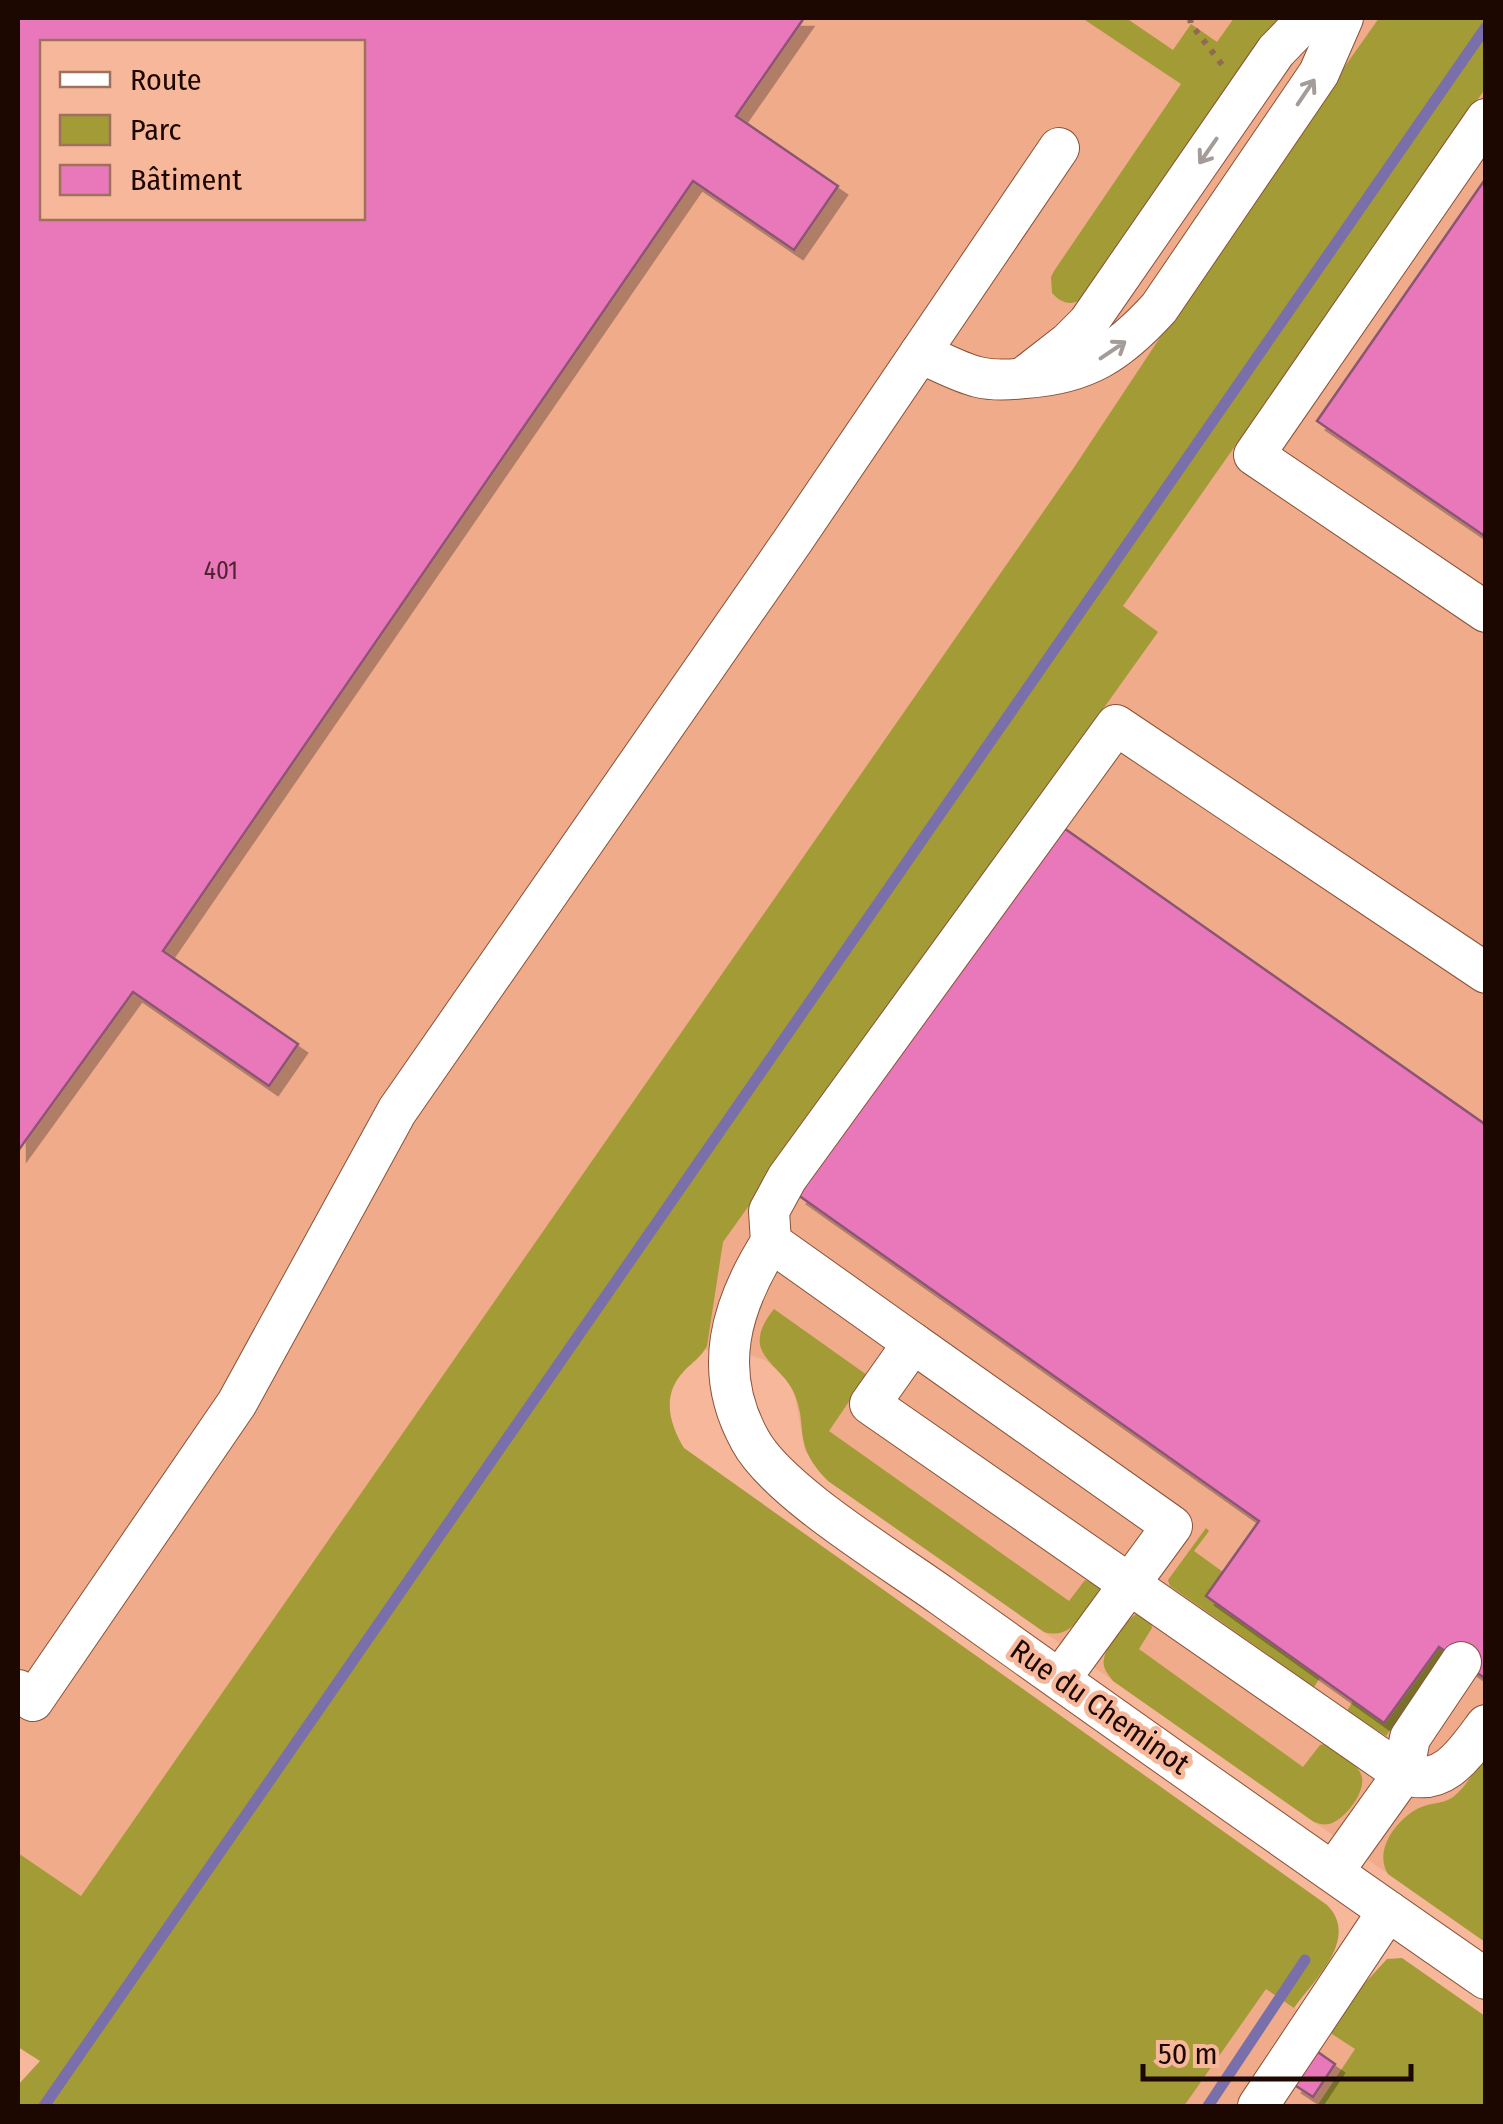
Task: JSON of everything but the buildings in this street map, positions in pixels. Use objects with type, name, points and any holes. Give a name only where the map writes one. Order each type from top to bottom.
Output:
[{"type":"street","points":[[1021,379],[1088,324],[1276,52],[1308,18]]},
{"type":"street","points":[[920,353],[980,378],[1021,379],[1055,376],[1087,366],[1119,347],[1150,318],[1318,74],[1343,18]]},
{"type":"street","points":[[1486,119],[1254,455],[1486,612]]},
{"type":"street","points":[[18,1690],[33,1701],[238,1403],[396,1111],[1059,148]]},
{"type":"street","points":[[1060,1680],[1172,1526],[772,1242],[769,1211],[787,1178],[1116,725],[1486,974]]},
{"type":"street","name":"Rue du Cheminot","points":[[772,1242],[750,1276],[731,1338],[728,1382],[750,1442],[782,1479],[1486,1979]]},
{"type":"street","points":[[913,1343],[870,1404],[1402,1774],[1424,1779],[1443,1773],[1486,1725]]},
{"type":"street","points":[[1332,1872],[1402,1774],[1410,1738],[1461,1662]]},
{"type":"street","points":[[1258,2106],[1388,1912]]},
{"type":"path","points":[[1190,18],[1234,81]]},
{"type":"shaded area","points":[[18,18],[1418,18],[85,1931],[18,1885]]},
{"type":"shaded area","points":[[1485,88],[1485,1942],[829,1481],[805,1451],[794,1391],[783,1375],[765,1360],[747,1354],[704,1350],[637,1299]]},
{"type":"shaded area","points":[[1266,1988],[1355,2049],[1318,2106],[1184,2106]]},
{"type":"green space","points":[[1082,18],[1126,18],[1173,50],[1191,24],[1217,42],[1234,18],[1278,18],[1088,292],[1071,303],[1052,293],[1054,271],[1181,84]]},
{"type":"green space","points":[[1379,18],[1485,18],[1485,89],[1123,606],[1158,632],[723,1242],[707,1346],[677,1379],[670,1399],[671,1419],[684,1448],[1327,1905],[1339,1931],[1331,1958],[1294,2008],[1266,1989],[1184,2106],[18,2106],[18,2085],[40,2061],[18,2047],[18,1853],[81,1896],[1073,469],[1257,191]]},
{"type":"green space","points":[[774,1309],[867,1375],[829,1431],[1069,1601],[1085,1580],[1098,1585],[1100,1589],[1071,1628],[1054,1634],[1044,1632],[828,1481],[804,1444],[792,1389],[760,1345],[761,1330]]},
{"type":"green space","points":[[1206,1528],[1209,1531],[1194,1551],[1223,1572],[1206,1597],[1320,1678],[1314,1687],[1170,1586],[1168,1580]]},
{"type":"green space","points":[[1138,1613],[1152,1628],[1139,1649],[1303,1767],[1324,1744],[1354,1765],[1362,1781],[1348,1811],[1329,1824],[1314,1822],[1113,1681],[1104,1665],[1106,1653],[1117,1633]]},
{"type":"green space","points":[[1439,1647],[1446,1651],[1386,1736],[1347,1711],[1353,1701],[1384,1722]]},
{"type":"green space","points":[[1485,1754],[1485,1942],[1388,1874],[1383,1855],[1390,1836],[1403,1820],[1419,1808],[1455,1795]]},
{"type":"green space","points":[[1402,1958],[1485,2016],[1485,2106],[1317,2106],[1355,2049],[1329,2032],[1353,1996],[1387,1959]]},
{"type":"waterway","points":[[44,2106],[1486,27]]},
{"type":"waterway","points":[[1208,2106],[1305,1960]]}]
